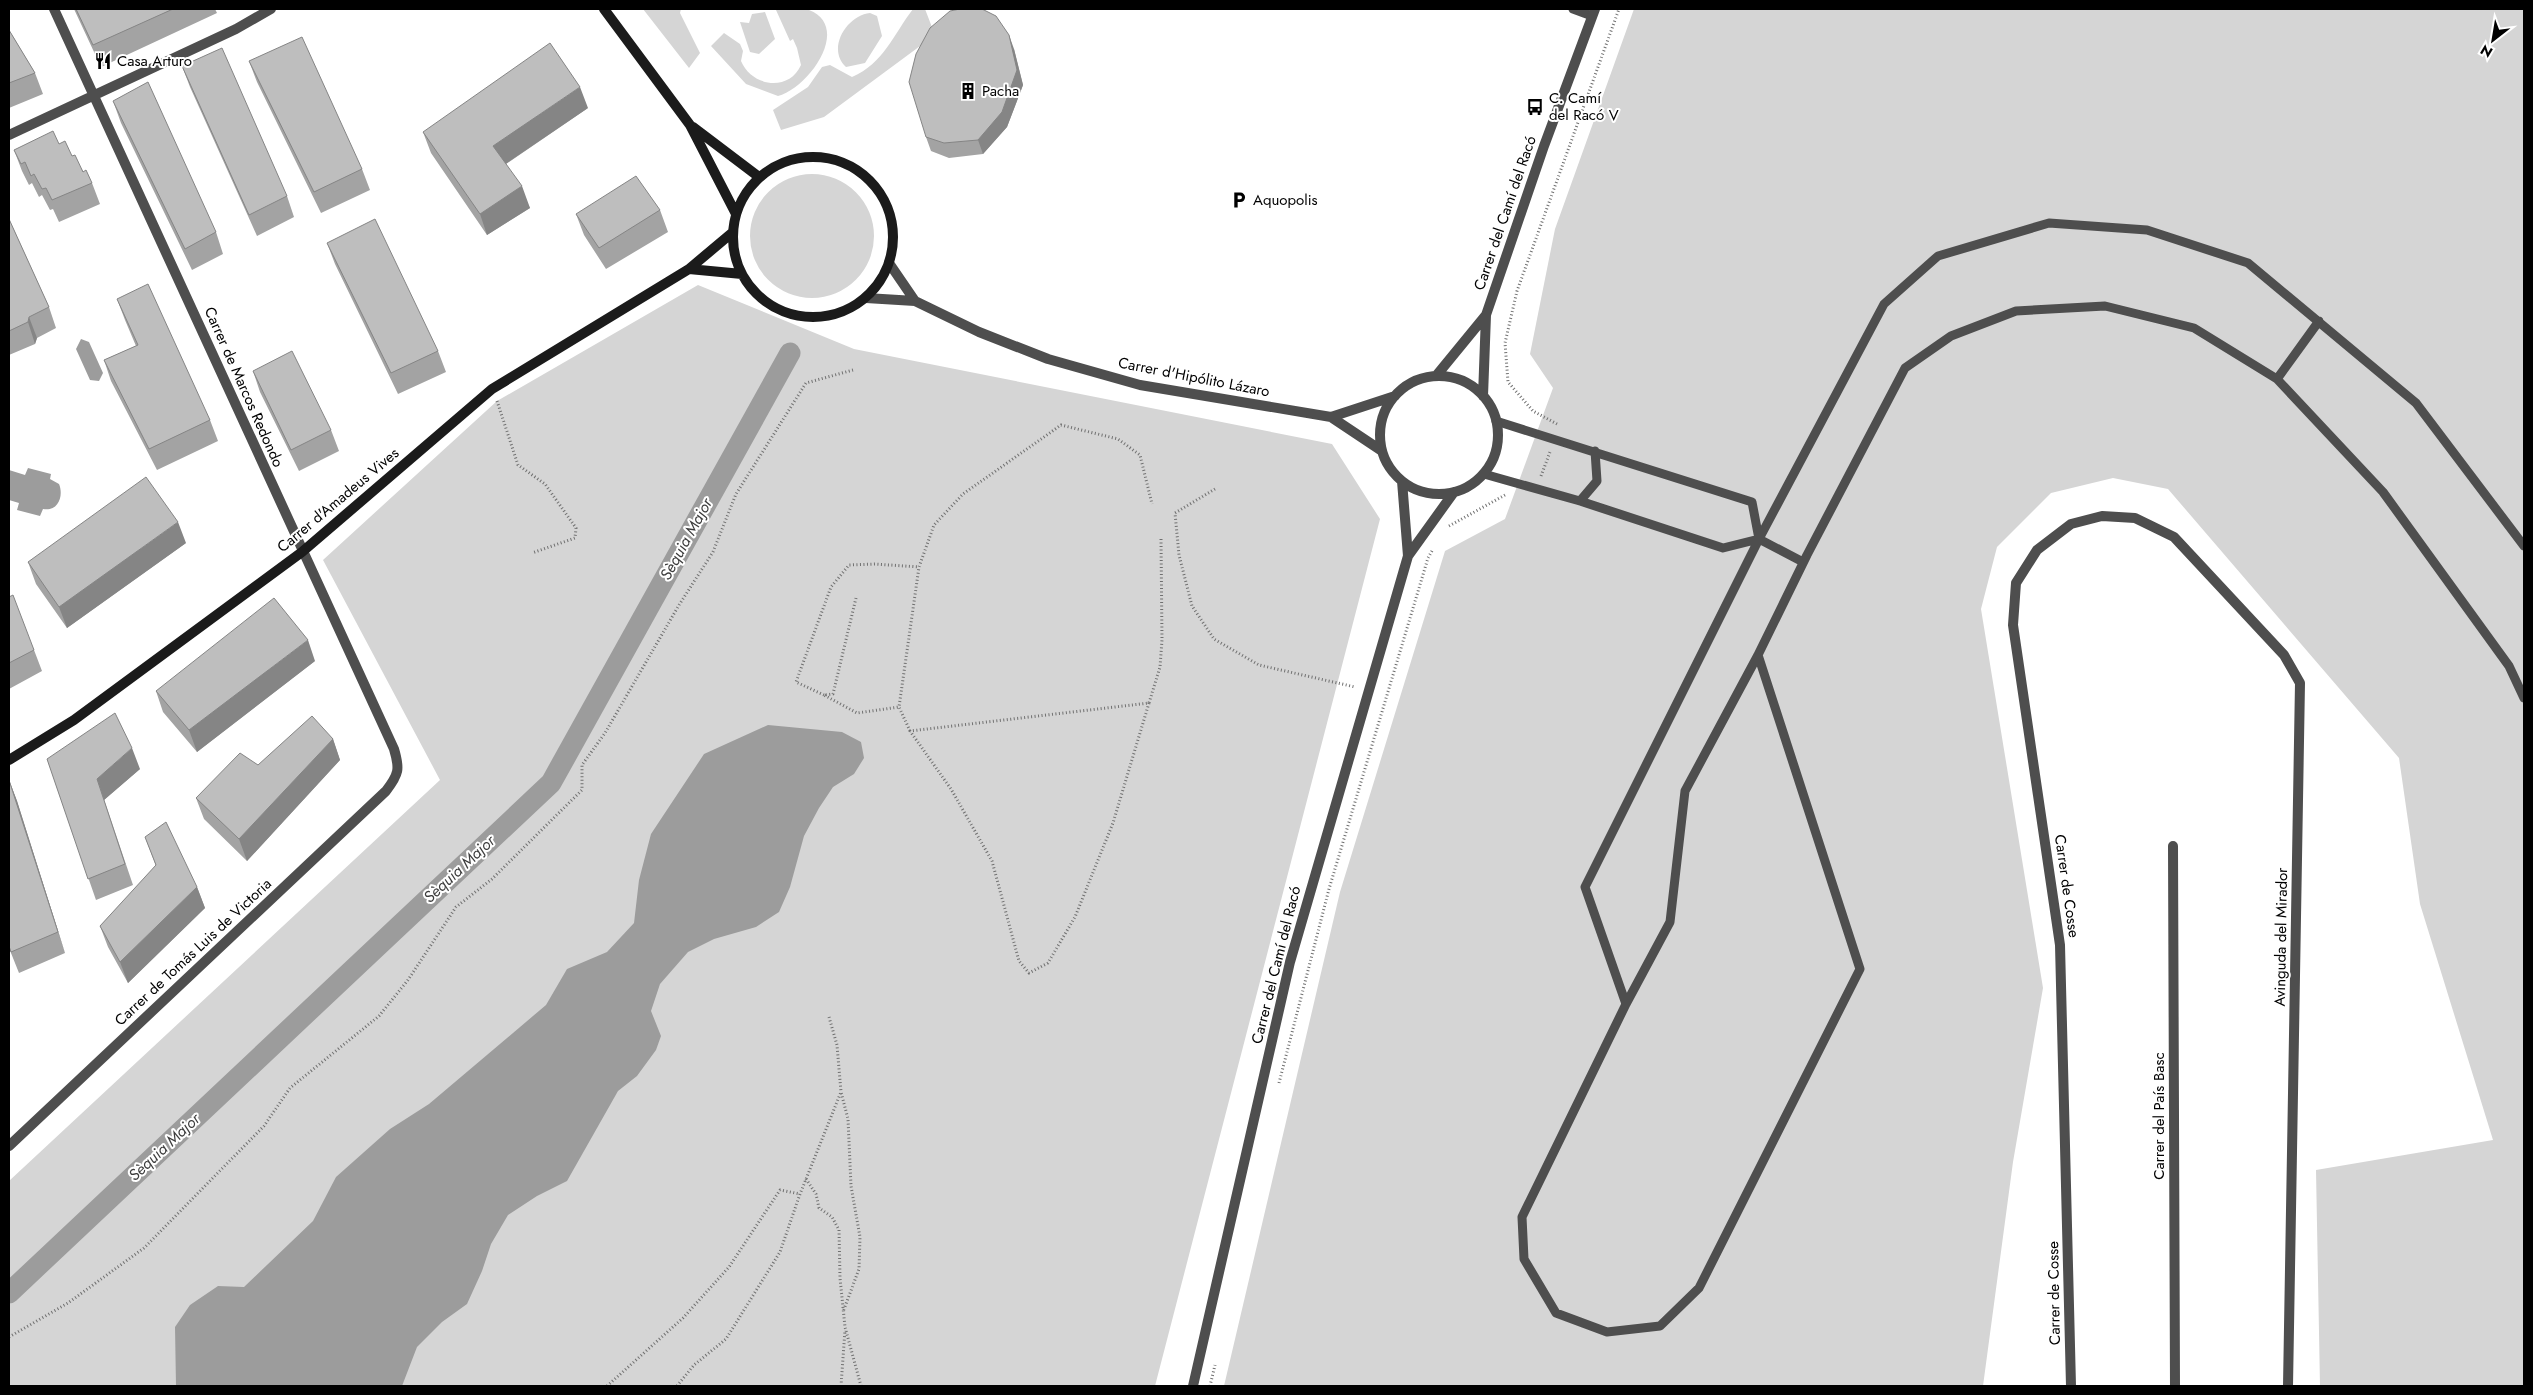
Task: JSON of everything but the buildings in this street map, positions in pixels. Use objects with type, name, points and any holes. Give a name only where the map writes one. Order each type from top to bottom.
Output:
[{"type":"street","name":"Carrer de Marcos Redondo","points":[[54,9],[394,749],[399,765],[396,778]]},
{"type":"street","points":[[9,135],[236,29],[270,9]]},
{"type":"street","points":[[604,9],[690,125],[736,214]]},
{"type":"street","name":"Carrer del Camí del Racó","points":[[1483,396],[1486,315],[1544,146],[1593,12]]},
{"type":"street","points":[[690,125],[759,177]]},
{"type":"street","points":[[817,156],[838,160],[857,170],[874,184],[888,208],[892,221],[893,243],[889,263],[875,288],[866,298],[850,308],[834,314],[816,317],[798,316],[781,310],[765,301],[752,289],[742,274],[736,260],[733,232],[736,214],[741,201],[759,177],[776,165],[796,158],[817,156]]},
{"type":"street","name":"Carrer d'Amadeus Vives","points":[[9,760],[74,720],[302,552],[492,390],[689,269],[733,232]]},
{"type":"street","name":"Carrer d'Hipólito Lázaro","points":[[889,263],[915,301]]},
{"type":"street","points":[[689,269],[742,274]]},
{"type":"street","name":"Carrer d'Hipólito Lázaro","points":[[866,298],[915,301],[979,332],[1048,359],[1140,385],[1331,417],[1382,451]]},
{"type":"street","name":"Carrer del Camí del Racó","points":[[1436,376],[1486,315]]},
{"type":"street","points":[[1436,376],[1462,381],[1483,396],[1496,421],[1498,432],[1495,454],[1484,474],[1475,482],[1454,492],[1427,493],[1402,481],[1387,462],[1382,451],[1382,422],[1387,408],[1395,396],[1414,382],[1436,376]]},
{"type":"street","name":"Carrer d'Hipólito Lázaro","points":[[1331,417],[1395,396]]},
{"type":"street","name":"Carrer del Camí del Racó","points":[[1402,481],[1408,556]]},
{"type":"street","name":"Carrer del Camí del Racó","points":[[1193,1386],[1290,962],[1408,556],[1454,492]]},
{"type":"street","name":"Carrer de Cosse","points":[[2071,1386],[2060,945],[2013,625],[2016,583],[2037,550],[2071,524],[2102,516],[2135,518],[2174,537]]},
{"type":"street","name":"Avinguda del Mirador","points":[[2174,537],[2284,655],[2300,683],[2288,1386]]},
{"type":"street","name":"Carrer de Tomás Luis de Victoria","points":[[9,1146],[386,791],[396,778]]},
{"type":"street","name":"Carrer del País Basc","points":[[2173,846],[2176,1386]]},
{"type":"lane","points":[[1573,9],[1593,12]]},
{"type":"lane","points":[[1626,1004],[1585,887],[1759,539],[1884,304],[1938,256],[2049,223],[2147,230],[2248,263],[2319,320],[2416,403],[2524,546]]},
{"type":"lane","points":[[1758,655],[1860,969],[1699,1288],[1660,1326],[1607,1332],[1556,1313],[1524,1259],[1522,1217],[1626,1004],[1670,922],[1685,791],[1758,655],[1803,562],[1904,368],[1951,336],[2016,311],[2105,306],[2194,328],[2277,379],[2383,492],[2509,666],[2524,698]]},
{"type":"lane","points":[[2277,379],[2319,320]]},
{"type":"lane","points":[[1496,421],[1752,502],[1759,539]]},
{"type":"lane","points":[[1580,501],[1597,481],[1595,451]]},
{"type":"lane","points":[[1484,474],[1580,501],[1723,548],[1759,539],[1803,562]]},
{"type":"path","points":[[1536,489],[1560,425],[1533,411],[1508,382],[1505,343],[1517,291],[1619,9]]},
{"type":"path","points":[[9,1337],[68,1303],[144,1248],[264,1126],[290,1088],[379,1016],[408,980],[456,907],[492,879],[582,790],[582,765],[605,732],[679,605],[713,552],[736,494],[806,383],[853,370]]},
{"type":"path","points":[[492,390],[518,465],[545,484],[576,528],[575,538],[532,553]]},
{"type":"path","points":[[1152,504],[1140,455],[1118,439],[1061,425],[1025,448],[963,494],[934,525],[919,568],[899,707],[910,731],[952,789],[992,861],[1019,961],[1029,973],[1048,963],[1075,917],[1113,823],[1160,667],[1162,640],[1161,538]]},
{"type":"path","points":[[1215,490],[1174,513],[1179,555],[1192,606],[1214,639],[1259,665],[1369,691]]},
{"type":"path","points":[[1446,528],[1505,496],[1514,496]]},
{"type":"path","points":[[1279,1084],[1329,889],[1428,558],[1437,543]]},
{"type":"path","points":[[899,707],[857,713],[796,682],[831,587],[849,565],[874,564],[919,568]]},
{"type":"path","points":[[824,695],[832,694],[856,598]]},
{"type":"path","points":[[910,731],[1149,703]]},
{"type":"path","points":[[829,1017],[837,1044],[841,1092],[848,1119],[850,1186],[860,1237],[859,1269],[843,1312]]},
{"type":"path","points":[[677,1386],[694,1365],[726,1339],[780,1252],[806,1178],[841,1092]]},
{"type":"path","points":[[806,1178],[816,1194],[819,1208],[832,1217],[839,1230],[845,1327],[861,1386]]},
{"type":"path","points":[[607,1386],[683,1318],[723,1274],[780,1190],[800,1194]]},
{"type":"path","points":[[841,1386],[845,1327]]},
{"type":"path","points":[[1210,1386],[1217,1358]]},
{"type":"shaded area","points":[[798,8],[809,10],[821,18],[827,29],[826,43],[813,70],[790,91],[778,96],[746,84],[711,46],[724,33],[740,44],[743,51],[741,61],[746,70],[753,76],[771,83],[788,79],[795,74],[801,65],[797,48],[793,39],[790,41],[776,10]]},
{"type":"shaded area","points":[[643,9],[681,9],[680,13],[700,53],[689,68]]},
{"type":"shaded area","points":[[913,9],[925,9],[935,35],[824,117],[781,130],[773,110],[808,87],[822,67],[830,65],[852,77],[863,71],[880,56]]},
{"type":"shaded area","points":[[1634,9],[2524,9],[2524,1386],[2320,1386],[2316,1170],[2493,1140],[2420,904],[2399,758],[2168,489],[2113,478],[2051,493],[1997,547],[1981,609],[2043,988],[2013,1162],[1983,1386],[1224,1386],[1340,892],[1445,551],[1505,519],[1553,388],[1530,354],[1555,229]]},
{"type":"shaded area","points":[[765,12],[775,39],[759,54],[750,52],[740,22],[749,23],[752,14]]},
{"type":"shaded area","points":[[870,13],[877,16],[882,36],[865,63],[846,67],[840,60],[838,51],[842,34],[854,20]]},
{"type":"shaded area","points":[[812,174],[836,179],[856,192],[869,212],[874,236],[869,260],[856,280],[836,293],[812,298],[788,293],[768,280],[755,260],[750,236],[755,212],[768,192],[788,179]]},
{"type":"shaded area","points":[[698,285],[854,349],[1332,444],[1380,519],[1155,1386],[9,1386],[9,1181],[440,780],[323,560],[497,401]]},
{"type":"shaded area","points":[[81,339],[89,342],[103,373],[99,381],[90,380],[76,349]]},
{"type":"shaded area","points":[[28,468],[51,474],[50,479],[59,484],[61,493],[56,506],[43,509],[40,516],[17,510],[19,503],[9,500],[9,470],[25,475]]},
{"type":"shaded area","points":[[768,725],[842,732],[861,742],[864,758],[854,774],[833,787],[819,808],[804,836],[790,887],[779,912],[756,927],[714,939],[688,952],[660,984],[651,1011],[661,1036],[656,1050],[637,1076],[618,1091],[567,1181],[537,1196],[508,1215],[491,1244],[482,1271],[467,1304],[442,1322],[417,1347],[402,1386],[176,1386],[175,1327],[190,1305],[218,1286],[244,1287],[313,1221],[336,1177],[390,1129],[429,1104],[546,1005],[567,969],[607,952],[634,923],[639,880],[651,834],[704,754]]},
{"type":"waterway","name":"Sèquia Major","points":[[9,1293],[551,783],[790,353]]},
{"type":"place","name":"Casa Arturo","points":[[103,61]]},
{"type":"place","name":"Pacha","points":[[968,91]]},
{"type":"place","name":"C. Camí del Racó V","points":[[1535,107]]},
{"type":"place","name":"Aquopolis","points":[[1239,200]]}]
